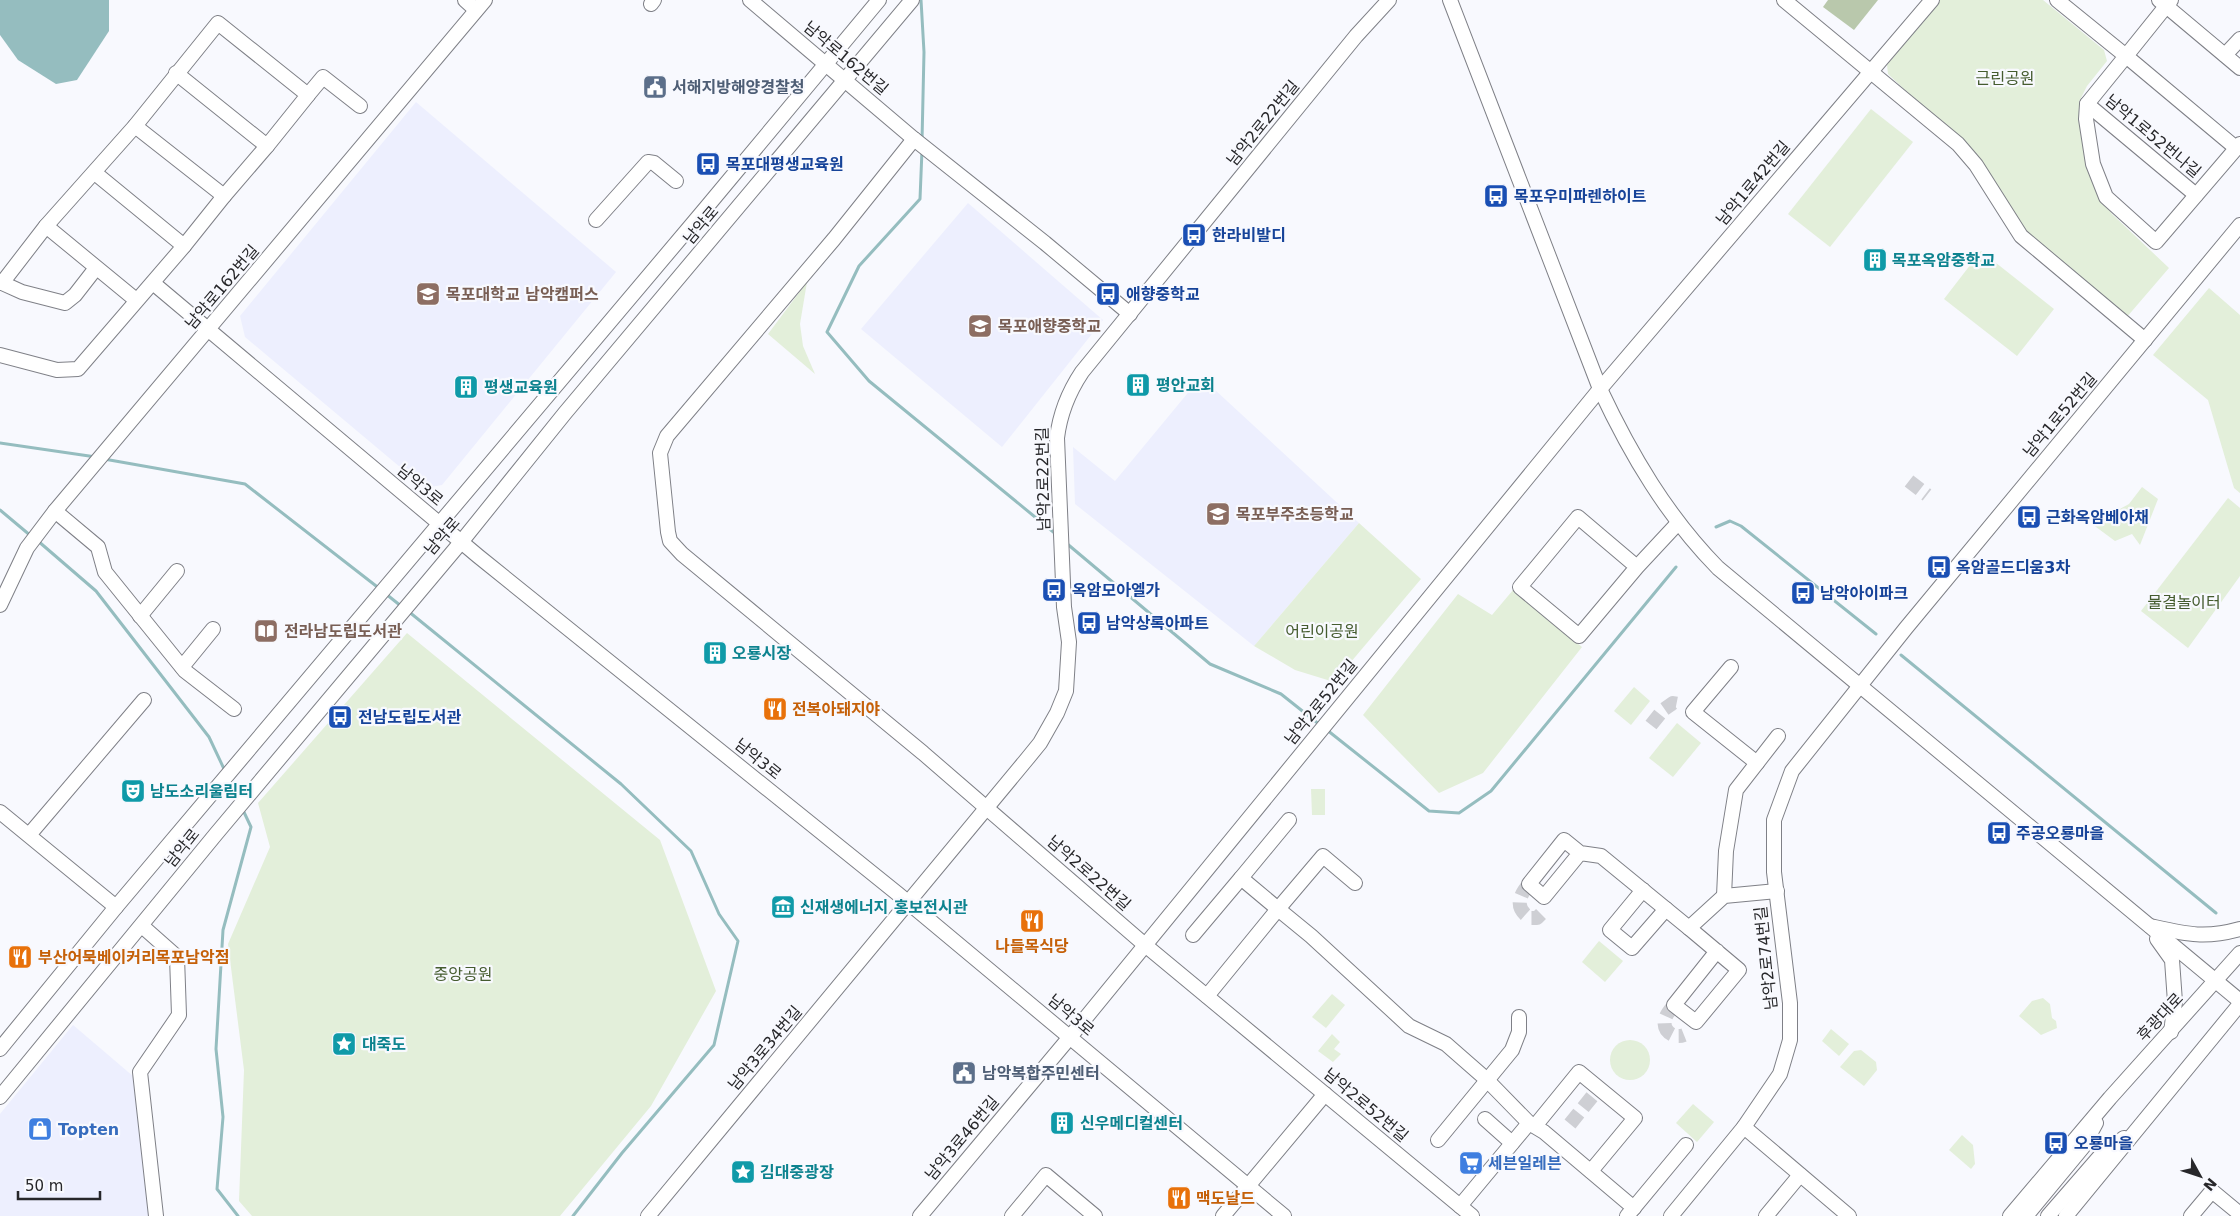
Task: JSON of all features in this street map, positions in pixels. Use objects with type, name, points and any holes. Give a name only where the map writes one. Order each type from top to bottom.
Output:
[{"type":"street","points":[[465,0],[480,5]]},
{"type":"street","name":"남악로162번길","points":[[750,0],[916,141],[1045,243],[1130,314]]},
{"type":"street","name":"남악로","points":[[0,1049],[214,790],[440,524],[879,0]]},
{"type":"street","name":"남악로","points":[[0,1097],[426,581],[462,541],[565,413],[912,0]]},
{"type":"street","name":"남악2로22번길","points":[[909,903],[1040,742],[1057,713],[1066,690],[1069,642],[1064,607],[1057,438],[1066,397],[1082,372],[1356,36],[1389,0]]},
{"type":"street","points":[[1450,0],[1600,389],[1618,427],[1650,484],[1678,523],[1718,568],[1861,685],[2240,1003],[2145,1122],[2066,1216]]},
{"type":"street","points":[[1784,0],[1872,72],[1962,150],[1976,165],[2021,236],[2145,340]]},
{"type":"street","name":"남악1로42번길","points":[[1600,389],[1932,0]]},
{"type":"street","points":[[2057,0],[2238,146],[2196,195]]},
{"type":"street","points":[[2166,2],[2240,68]]},
{"type":"street","name":"남악1로52번나길","points":[[2087,104],[2196,195],[2156,242],[2111,203],[2102,190],[2093,164],[2086,119],[2087,104],[2166,2]]},
{"type":"street","name":"남악로162번길","points":[[0,606],[27,548],[52,514],[480,5]]},
{"type":"street","points":[[96,268],[75,295],[65,303],[22,292],[1,283],[46,226],[135,126],[218,23],[308,95]]},
{"type":"street","points":[[2225,56],[2240,39]]},
{"type":"street","points":[[176,73],[267,146]]},
{"type":"street","points":[[0,355],[57,370],[78,369],[136,300],[153,283],[323,77],[360,106]]},
{"type":"street","points":[[135,126],[224,196]]},
{"type":"street","points":[[916,141],[667,436],[660,452],[668,532],[670,541],[682,554],[987,807]]},
{"type":"street","points":[[596,220],[648,162],[654,163],[676,181]]},
{"type":"street","points":[[95,173],[184,246]]},
{"type":"street","name":"남악1로52번길","points":[[1861,685],[1880,659],[2240,225]]},
{"type":"street","points":[[46,226],[136,300]]},
{"type":"street","name":"남악3로","points":[[153,283],[440,524],[909,903],[1284,1216]]},
{"type":"street","name":"남악2로52번길","points":[[1070,1037],[1600,389]]},
{"type":"street","points":[[52,514],[98,547],[105,572],[182,667],[234,709]]},
{"type":"street","points":[[1637,566],[1578,518],[1520,587],[1579,636],[1637,566],[1678,523]]},
{"type":"street","points":[[140,616],[177,571]]},
{"type":"street","points":[[182,667],[213,629]]},
{"type":"street","points":[[1730,667],[1688,708],[1757,763]]},
{"type":"street","name":"남악2로74번길","points":[[1671,1216],[1744,1127],[1780,1074],[1790,1040],[1790,1003],[1774,872],[1774,820],[1792,771],[1861,685]]},
{"type":"street","points":[[29,836],[144,700]]},
{"type":"street","points":[[1724,896],[1726,851],[1736,790],[1778,736]]},
{"type":"street","name":"남악2로22번길","points":[[987,807],[1146,945]]},
{"type":"street","points":[[0,812],[116,907]]},
{"type":"street","points":[[1193,935],[1289,820]]},
{"type":"street","points":[[1580,853],[1601,856],[1717,951],[1738,970],[1696,1022],[1674,1005],[1717,951]]},
{"type":"street","points":[[1207,996],[1323,856],[1355,883]]},
{"type":"street","points":[[1241,878],[1311,936],[1409,1026],[1446,1044],[1486,1079],[1532,1124],[1591,1171],[1631,1212],[1686,1145]]},
{"type":"street","points":[[1643,890],[1610,930],[1632,948],[1666,909]]},
{"type":"street","points":[[1689,928],[1724,896],[1777,891]]},
{"type":"street","name":"남악3로34번길","points":[[648,1216],[909,903]]},
{"type":"street","points":[[142,926],[177,957],[180,1015],[140,1072],[156,1216]]},
{"type":"street","points":[[2148,926],[2191,935],[2215,936],[2240,929]]},
{"type":"street","points":[[2148,926],[2172,960],[2175,1002],[2171,1032]]},
{"type":"street","name":"남악2로52번길","points":[[1146,945],[1472,1216]]},
{"type":"street","name":"후광대로","points":[[2010,1216],[2110,1098],[2171,1032],[2221,986],[2239,956]]},
{"type":"street","points":[[1438,1140],[1486,1079],[1512,1050],[1516,1042],[1520,1018]]},
{"type":"street","name":"남악3로46번길","points":[[920,1216],[1070,1037]]},
{"type":"street","points":[[1460,1206],[1512,1143],[1532,1124],[1579,1072],[1635,1118],[1591,1171]]},
{"type":"street","points":[[1223,1216],[1325,1094]]},
{"type":"street","name":"후광대로","points":[[2026,1216],[2083,1147],[2110,1098]]},
{"type":"street","points":[[1485,1119],[1512,1143]]},
{"type":"street","points":[[2048,1216],[2101,1155],[2145,1122]]},
{"type":"street","points":[[1744,1127],[1849,1216]]},
{"type":"street","points":[[1012,1216],[1046,1175],[1095,1216]]},
{"type":"street","points":[[1766,1216],[1800,1175]]},
{"type":"street","points":[[2191,1216],[2212,1191],[2240,1214]]},
{"type":"shaded area","name":"목포대학교 남악캠퍼스","points":[[416,102],[616,272],[442,485],[425,488],[245,337],[240,316]]},
{"type":"shaded area","name":"목포애향중학교","points":[[968,203],[1103,320],[1002,447],[861,329]]},
{"type":"shaded area","name":"목포부주초등학교","points":[[1201,377],[1359,523],[1254,646],[1075,504],[1073,447],[1115,481]]},
{"type":"shaded area","points":[[73,1025],[134,1077],[153,1216],[0,1216],[0,1114]]},
{"type":"green space","points":[[1828,0],[1878,0],[1854,30],[1823,7]]},
{"type":"green space","name":"근린공원","points":[[1939,0],[2043,0],[2104,50],[2107,61],[2087,86],[2079,102],[2082,134],[2089,171],[2100,197],[2112,214],[2169,268],[2126,318],[2016,223],[1964,146],[1888,74],[1887,65]]},
{"type":"green space","points":[[1871,109],[1913,142],[1830,247],[1788,214]]},
{"type":"green space","points":[[1981,251],[2054,309],[2017,356],[1944,299]]},
{"type":"green space","points":[[807,282],[800,324],[803,346],[815,374],[768,334]]},
{"type":"green space","points":[[2209,288],[2240,315],[2240,493],[2234,488],[2208,400],[2153,355]]},
{"type":"green space","points":[[2142,487],[2158,499],[2140,545],[2132,534],[2115,541],[2092,524],[2129,504]]},
{"type":"green space","name":"물결놀이터","points":[[2228,498],[2240,508],[2240,576],[2188,648],[2141,611]]},
{"type":"green space","name":"어린이공원","points":[[1359,523],[1421,579],[1334,682],[1295,670],[1254,646]]},
{"type":"green space","points":[[1513,590],[1582,647],[1483,773],[1439,793],[1363,715],[1458,594],[1492,615]]},
{"type":"green space","name":"중앙공원","points":[[407,633],[660,840],[716,991],[651,1106],[560,1216],[252,1216],[239,1201],[244,1070],[228,944],[270,847],[258,803]]},
{"type":"green space","points":[[1634,687],[1650,701],[1631,725],[1614,711]]},
{"type":"green space","points":[[1677,723],[1701,743],[1673,777],[1649,758]]},
{"type":"green space","points":[[1311,789],[1325,789],[1325,815],[1312,815]]},
{"type":"green space","points":[[1599,941],[1623,961],[1605,982],[1582,962]]},
{"type":"green space","points":[[1332,994],[1345,1005],[1326,1028],[1312,1017]]},
{"type":"green space","points":[[2043,998],[2050,1004],[2052,1018],[2056,1021],[2057,1028],[2041,1035],[2019,1016],[2032,1001]]},
{"type":"green space","points":[[1831,1029],[1849,1044],[1839,1056],[1822,1041]]},
{"type":"green space","points":[[1332,1034],[1340,1042],[1334,1049],[1341,1054],[1333,1062],[1318,1051]]},
{"type":"green space","points":[[1634,1040],[1641,1043],[1647,1049],[1650,1060],[1649,1068],[1641,1077],[1634,1080],[1626,1080],[1619,1077],[1611,1068],[1610,1056],[1613,1049],[1622,1041]]},
{"type":"green space","points":[[1861,1050],[1876,1062],[1877,1070],[1864,1086],[1840,1067],[1854,1051]]},
{"type":"green space","points":[[1693,1104],[1714,1122],[1697,1142],[1676,1123]]},
{"type":"green space","points":[[1962,1135],[1973,1145],[1975,1164],[1971,1169],[1949,1150]]},
{"type":"water","points":[[0,0],[109,0],[109,31],[77,80],[56,84],[18,60],[0,35]]},
{"type":"waterway","points":[[921,0],[924,52],[922,141]]},
{"type":"waterway","points":[[922,150],[920,199],[859,266],[827,332],[869,381],[1057,535]]},
{"type":"waterway","points":[[0,443],[96,457]]},
{"type":"waterway","points":[[104,459],[245,484],[380,589]]},
{"type":"waterway","points":[[0,510],[31,536]]},
{"type":"waterway","points":[[1716,527],[1730,521],[1741,526],[1876,634]]},
{"type":"waterway","points":[[38,541],[96,591],[209,737],[225,771]]},
{"type":"waterway","points":[[1065,542],[1210,664],[1281,694],[1320,725]]},
{"type":"waterway","points":[[1327,730],[1429,811],[1459,813],[1491,791],[1676,567]]},
{"type":"waterway","points":[[386,594],[401,606]]},
{"type":"waterway","points":[[408,611],[621,784],[691,851],[719,914],[738,941],[714,1045],[622,1153],[573,1216]]},
{"type":"waterway","points":[[1901,655],[2216,913]]},
{"type":"waterway","points":[[229,779],[238,800]]},
{"type":"waterway","points":[[238,1216],[217,1189],[223,1117],[216,1049],[223,930],[251,827],[242,808]]},
{"type":"tunnel","points":[[1909,481],[1927,495]]},
{"type":"tunnel","points":[[1651,725],[1663,710],[1673,703],[1683,705]]},
{"type":"tunnel","points":[[1529,884],[1521,897],[1520,906],[1530,918],[1537,918],[1541,914]]},
{"type":"tunnel","points":[[1674,1005],[1665,1019],[1665,1027],[1673,1035],[1684,1035]]},
{"type":"tunnel","points":[[1570,1124],[1599,1088]]},
{"type":"place","name":"서해지방해양경찰청","points":[[655,87]]},
{"type":"place","name":"목포대평생교육원","points":[[708,164]]},
{"type":"place","name":"목포우미파렌하이트","points":[[1496,196]]},
{"type":"place","name":"한라비발디","points":[[1194,235]]},
{"type":"place","name":"목포옥암중학교","points":[[1875,260]]},
{"type":"place","name":"목포대학교 남악캠퍼스","points":[[428,294]]},
{"type":"place","name":"애향중학교","points":[[1108,294]]},
{"type":"place","name":"목포애향중학교","points":[[980,326]]},
{"type":"place","name":"평안교회","points":[[1138,385]]},
{"type":"place","name":"평생교육원","points":[[466,387]]},
{"type":"place","name":"목포부주초등학교","points":[[1218,514]]},
{"type":"place","name":"근화옥암베아채","points":[[2029,517]]},
{"type":"place","name":"옥암골드디움3차","points":[[1939,567]]},
{"type":"place","name":"옥암모아엘가","points":[[1054,590]]},
{"type":"place","name":"남악아이파크","points":[[1803,593]]},
{"type":"place","name":"남악상록아파트","points":[[1089,623]]},
{"type":"place","name":"전라남도립도서관","points":[[266,631]]},
{"type":"place","name":"오룡시장","points":[[715,653]]},
{"type":"place","name":"전복아돼지야","points":[[775,709]]},
{"type":"place","name":"전남도립도서관","points":[[340,717]]},
{"type":"place","name":"남도소리울림터","points":[[133,791]]},
{"type":"place","name":"주공오룡마을","points":[[1999,833]]},
{"type":"place","name":"신재생에너지 홍보전시관","points":[[783,907]]},
{"type":"place","name":"나들목식당","points":[[1032,921]]},
{"type":"place","name":"부산어묵베이커리목포남악점","points":[[20,957]]},
{"type":"place","name":"대죽도","points":[[344,1044]]},
{"type":"place","name":"남악복합주민센터","points":[[964,1073]]},
{"type":"place","name":"신우메디컬센터","points":[[1062,1123]]},
{"type":"place","name":"Topten","points":[[40,1129]]},
{"type":"place","name":"오룡마을","points":[[2056,1143]]},
{"type":"place","name":"세븐일레븐","points":[[1471,1163]]},
{"type":"place","name":"김대중광장","points":[[743,1172]]},
{"type":"place","name":"맥도날드","points":[[1179,1198]]}]
